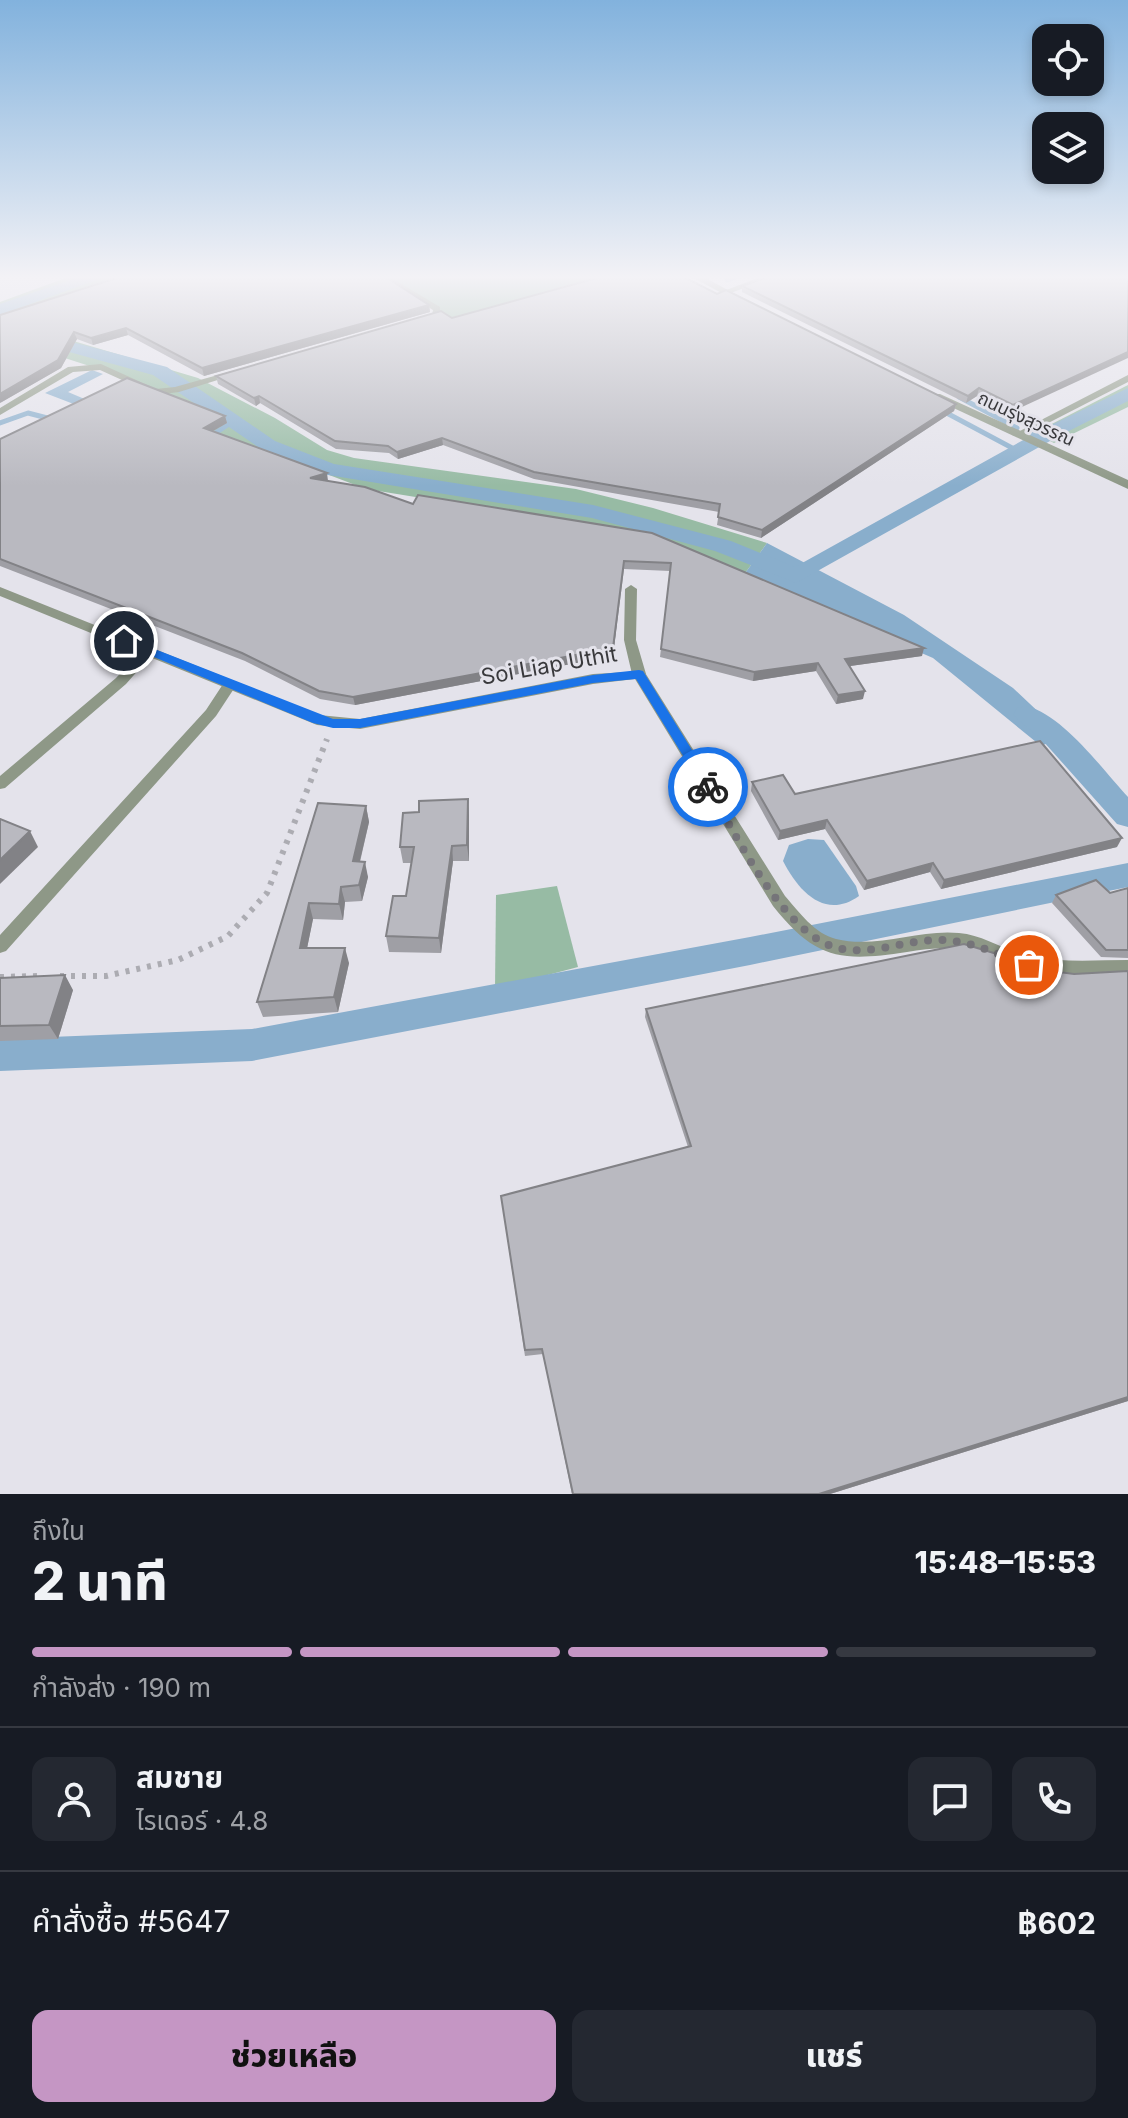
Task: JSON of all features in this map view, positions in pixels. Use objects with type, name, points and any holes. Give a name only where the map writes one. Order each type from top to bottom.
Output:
[{"type":"street","name":"ถนนรุ่งสุวรรณ","points":[[919,387],[1017,436],[1128,485]]},
{"type":"street","name":"Soi Liap Uthit","points":[[0,591],[333,724],[360,724],[593,679],[639,674],[779,901],[801,926],[831,946],[856,950],[934,940],[963,941],[988,947],[1006,958],[1029,965],[1060,969],[1128,968]]},
{"type":"lane","points":[[0,412],[71,369],[101,367],[155,392],[176,390],[244,371]]},
{"type":"lane","points":[[1017,436],[1128,378]]},
{"type":"lane","points":[[631,589],[630,640],[639,674]]},
{"type":"lane","points":[[0,784],[101,700],[149,651]]},
{"type":"lane","points":[[0,946],[211,713],[230,684]]},
{"type":"path","points":[[0,977],[106,976],[178,960],[228,936],[267,893],[333,724]]},
{"type":"green space","points":[[27,346],[89,346],[198,378],[275,418],[327,450],[354,458],[576,489],[653,508],[767,543],[743,576],[564,521],[366,489],[216,432],[173,396]]},
{"type":"green space","points":[[1128,385],[1128,407],[1054,443],[1034,433]]},
{"type":"green space","points":[[557,886],[578,967],[495,989],[496,895]]},
{"type":"water","points":[[92,370],[103,374],[68,392],[94,403],[84,408],[45,393]]},
{"type":"water","points":[[767,543],[904,615],[1013,688],[1064,736],[1041,746],[933,658],[743,576]]},
{"type":"water","points":[[808,839],[824,840],[856,886],[859,896],[835,905],[824,904],[805,892],[783,861],[789,845]]},
{"type":"building","points":[[0,346],[66,346],[58,360],[0,394]]},
{"type":"building","points":[[160,346],[282,346],[202,368]]},
{"type":"building","points":[[321,346],[838,346],[956,404],[762,530],[718,517],[720,504],[534,472],[442,438],[397,452],[388,446],[335,441],[259,396],[254,398],[216,376]]},
{"type":"building","points":[[865,346],[1128,346],[1128,352],[1013,405],[979,388],[968,396]]},
{"type":"building","points":[[127,378],[225,416],[204,428],[327,473],[310,478],[365,487],[413,504],[418,495],[652,533],[924,648],[845,659],[865,691],[838,695],[818,663],[754,672],[661,649],[671,563],[624,561],[613,648],[353,697],[319,691],[242,653],[0,559],[0,439]]},
{"type":"building","points":[[1040,741],[1122,838],[944,880],[933,863],[867,881],[827,820],[780,831],[752,782],[783,775],[795,794]]},
{"type":"building","points":[[468,799],[467,845],[452,846],[439,938],[386,936],[393,896],[406,896],[414,847],[400,847],[403,813],[419,812],[419,801]]},
{"type":"building","points":[[318,803],[366,806],[353,861],[365,862],[359,885],[341,887],[339,904],[309,903],[300,948],[345,948],[334,997],[257,1002]]},
{"type":"building","points":[[0,819],[30,831],[0,860]]},
{"type":"building","points":[[1096,880],[1110,893],[1128,888],[1128,950],[1106,950],[1056,895]]},
{"type":"building","points":[[964,944],[997,954],[1025,975],[1044,970],[1074,974],[1128,971],[1128,1397],[819,1494],[573,1494],[542,1349],[525,1350],[501,1196],[691,1146],[646,1009]]},
{"type":"building","points":[[65,975],[49,1025],[0,1026],[0,978]]},
{"type":"waterway","points":[[66,346],[160,371],[268,445],[329,470],[593,512],[723,546],[791,574]]},
{"type":"waterway","points":[[796,576],[1052,432],[1128,394]]},
{"type":"waterway","points":[[959,397],[1017,428]]},
{"type":"waterway","points":[[941,410],[1018,451]]},
{"type":"waterway","points":[[0,423],[28,413],[55,420]]},
{"type":"waterway","points":[[208,438],[232,422]]},
{"type":"waterway","points":[[1032,434],[1041,438]]},
{"type":"waterway","points":[[1027,715],[1053,734],[1128,816]]},
{"type":"waterway","points":[[0,1055],[252,1045],[750,951],[1128,875]]},
{"type":"way so far","points":[[708,787],[779,901],[801,926],[831,946],[856,950],[934,940],[963,941],[988,947],[1006,958],[1029,965]]},
{"type":"route","points":[[124,641],[333,724],[360,724],[593,679],[639,674],[708,787]]}]
